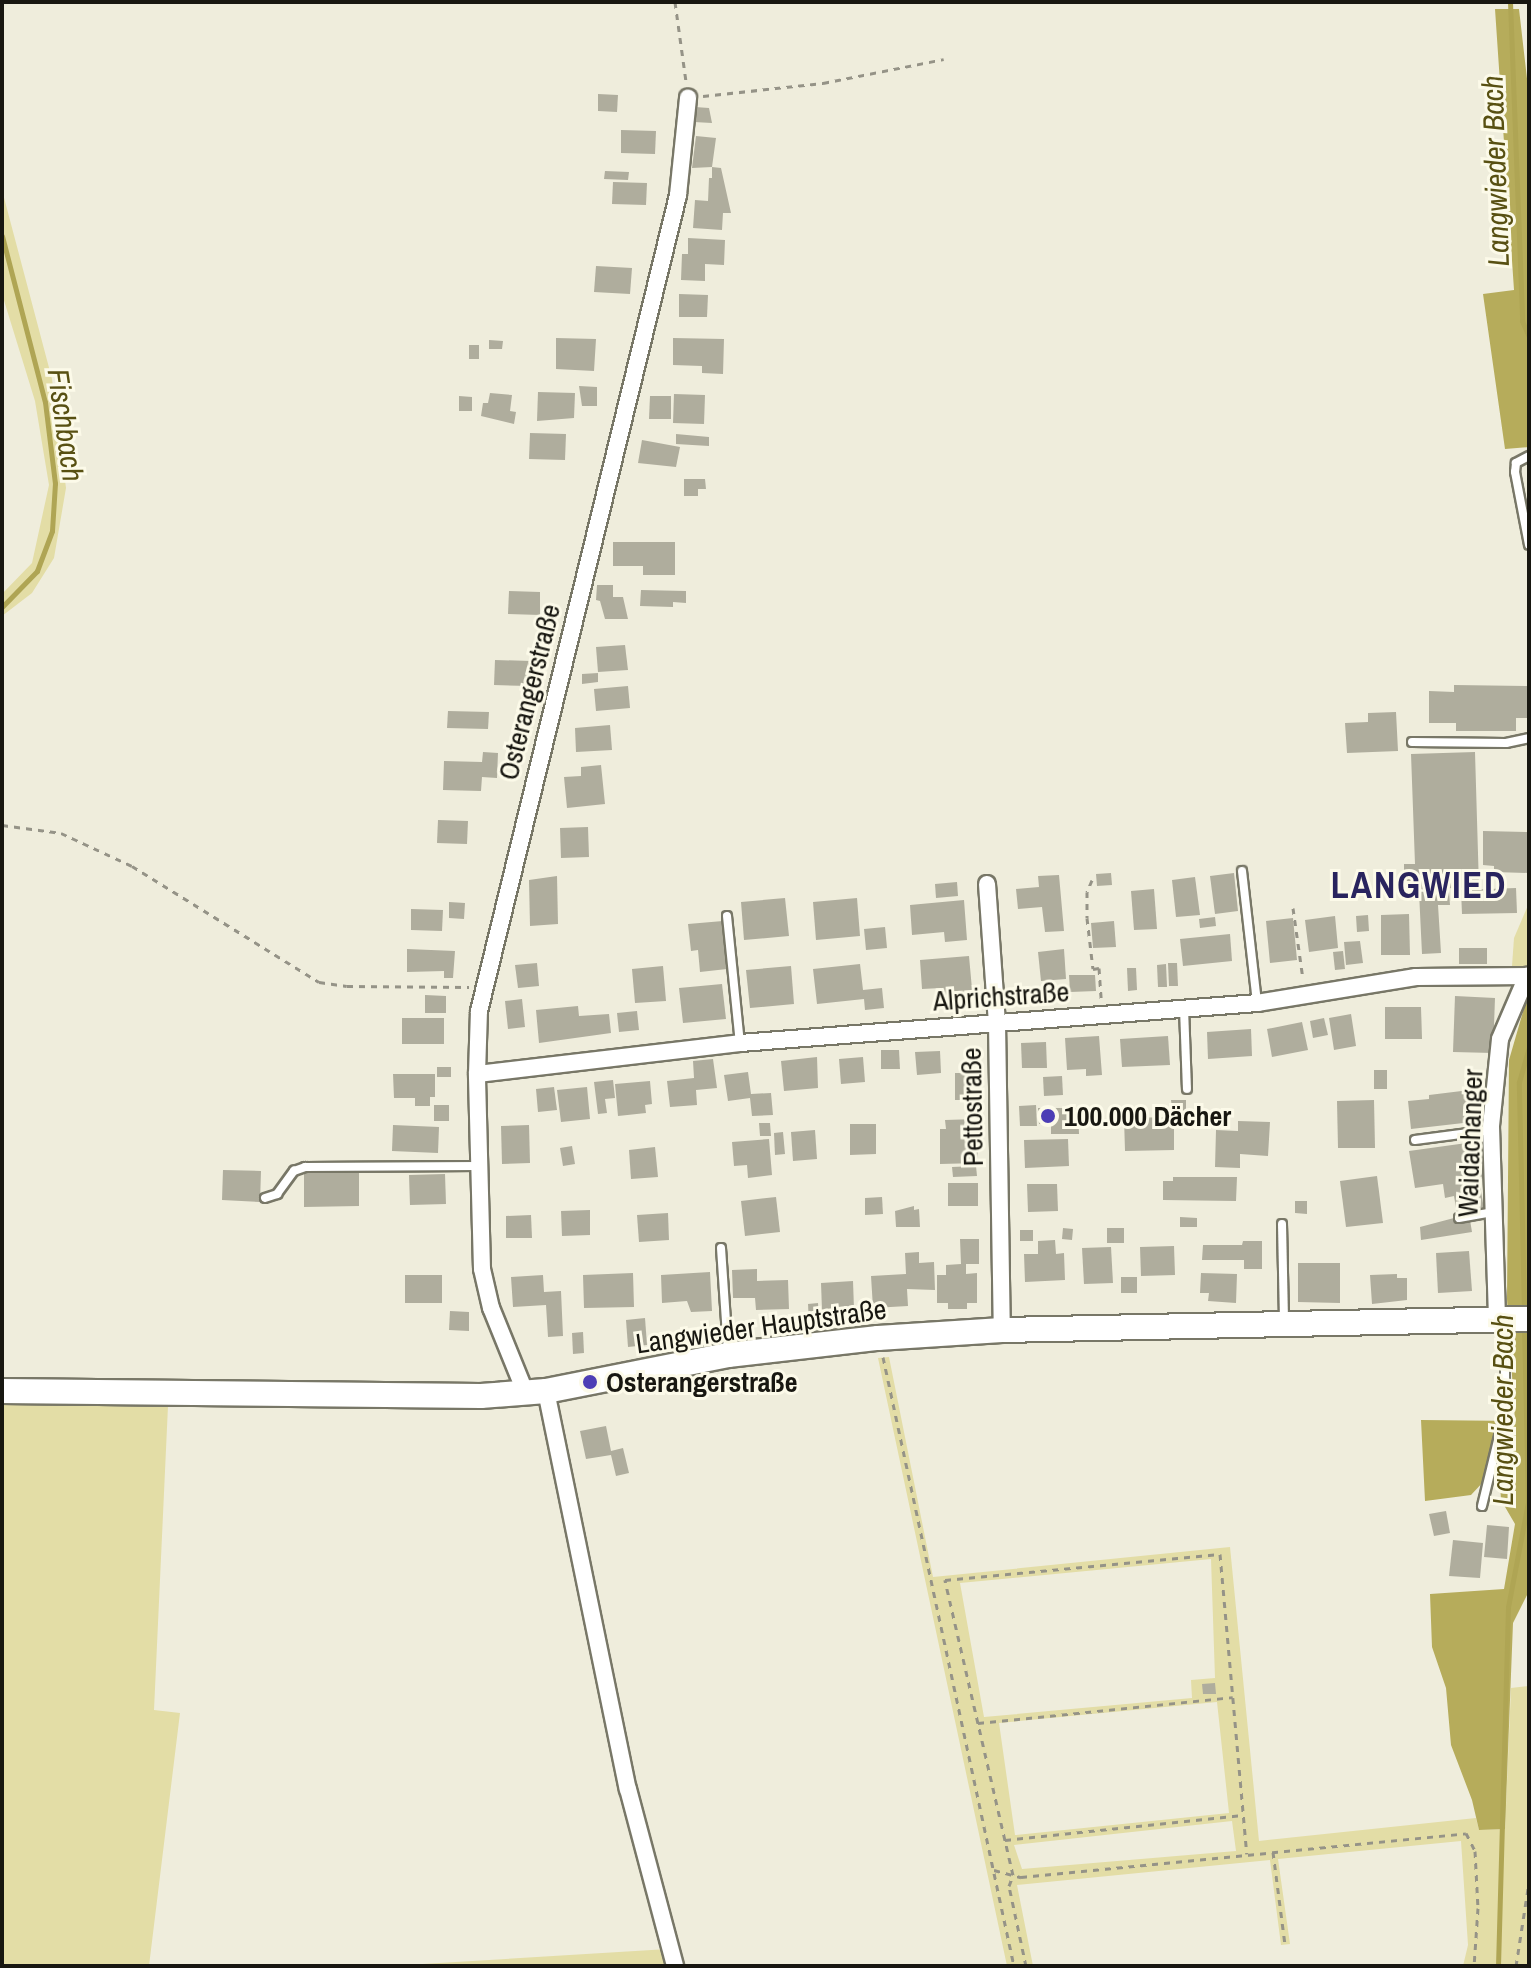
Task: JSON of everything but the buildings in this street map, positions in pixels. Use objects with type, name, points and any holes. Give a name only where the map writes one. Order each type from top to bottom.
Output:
[{"type":"street","name":"Osterangerstraße","points":[[675,1966],[628,1789],[536,1393],[491,1308],[482,1269],[477,1074],[483,991],[675,208],[688,98]]},
{"type":"street","name":"Pettostraße","points":[[987,884],[997,1023],[1002,1330]]},
{"type":"street","name":"Alprichstraße","points":[[477,1074],[740,1043],[1257,1003],[1416,977],[1528,976]]},
{"type":"street","name":"Waidachanger","points":[[1511,1318],[1492,1212],[1491,1130],[1500,1039],[1528,976]]},
{"type":"street","name":"Langwieder Hauptstraße","points":[[2,1391],[536,1393],[728,1355],[878,1338],[1002,1330],[1511,1318]]},
{"type":"lane","points":[[1529,456],[1516,463],[1515,472],[1529,545]]},
{"type":"lane","points":[[1412,742],[1506,743],[1529,738]]},
{"type":"lane","points":[[1242,871],[1257,1003]]},
{"type":"lane","points":[[727,916],[740,1043]]},
{"type":"lane","points":[[1184,1008],[1187,1089]]},
{"type":"lane","points":[[1415,1140],[1491,1130]]},
{"type":"lane","points":[[265,1198],[277,1194],[294,1171],[305,1167],[478,1166]]},
{"type":"lane","points":[[1459,1218],[1492,1212]]},
{"type":"lane","points":[[1282,1224],[1284,1324]]},
{"type":"lane","points":[[721,1248],[728,1355]]},
{"type":"lane","points":[[1482,1506],[1505,1412],[1511,1318]]},
{"type":"path","points":[[675,2],[688,98],[823,83],[944,59]]},
{"type":"path","points":[[2,825],[61,833],[132,866],[319,982],[347,986],[461,985],[483,991]]},
{"type":"path","points":[[1092,880],[1087,892],[1087,918],[1093,969],[1099,968],[1103,1014]]},
{"type":"path","points":[[1293,908],[1306,995]]},
{"type":"path","points":[[878,1338],[1014,1966]]},
{"type":"path","points":[[1026,1966],[1009,1886],[1013,1875],[945,1580],[1220,1554],[1247,1854]]},
{"type":"path","points":[[978,1723],[1233,1697]]},
{"type":"path","points":[[1005,1840],[1243,1815]]},
{"type":"path","points":[[994,1870],[1013,1875],[1466,1833],[1475,1851],[1478,1908],[1474,1966]]},
{"type":"path","points":[[1273,1852],[1285,1944]]},
{"type":"path","points":[[1516,1966],[1529,1882]]},
{"type":"shaded area","points":[[1495,9],[1519,9],[1529,96],[1529,447],[1505,449],[1483,294],[1514,290]]},
{"type":"shaded area","points":[[2,190],[52,379],[66,488],[54,558],[32,593],[2,616],[2,594],[32,563],[49,485],[35,401],[2,294]]},
{"type":"shaded area","points":[[1529,903],[1529,970],[1512,966],[1514,938]]},
{"type":"shaded area","points":[[1529,991],[1529,1591],[1513,1623],[1505,1829],[1479,1830],[1472,1800],[1451,1745],[1446,1688],[1432,1647],[1430,1594],[1504,1589],[1515,1524],[1501,1500],[1499,1465],[1471,1495],[1425,1501],[1421,1420],[1515,1421],[1507,1299],[1509,1060]]},
{"type":"shaded area","points":[[889,1357],[933,1577],[1230,1547],[1259,1841],[1476,1818],[1479,1830],[1505,1829],[1511,1688],[1529,1686],[1529,1966],[1463,1966],[1468,1945],[1461,1841],[1278,1859],[1290,1944],[1281,1945],[1270,1860],[1017,1885],[1033,1966],[1007,1966],[878,1358]],"holes":[[[1211,1559],[1215,1678],[1191,1680],[1192,1698],[984,1717],[960,1583]],[[1217,1702],[1229,1813],[1015,1835],[999,1723]],[[1232,1821],[1236,1851],[1022,1869],[1014,1845]]]},
{"type":"shaded area","points":[[2,1404],[168,1406],[154,1710],[180,1713],[149,1966],[2,1966]]},
{"type":"shaded area","points":[[647,1847],[680,1966],[389,1966],[668,1949]]},
{"type":"waterway","name":"Langwieder Bach","points":[[1510,2],[1522,321],[1529,337]]},
{"type":"waterway","name":"Fischbach","points":[[2,236],[45,402],[55,483],[52,531],[37,571],[2,607]]},
{"type":"waterway","name":"Langwieder Bach","points":[[1524,1311],[1519,1082],[1529,1047]]},
{"type":"waterway","name":"Langwieder Bach","points":[[1498,1966],[1508,1607],[1528,1502],[1524,1325]]},
{"type":"place","name":"100.000 Dächer","points":[[1048,1116]]},
{"type":"place","name":"Osterangerstraße","points":[[590,1382]]},
{"type":"district","name":"LANGWIED","points":[[1419,886]]}]
